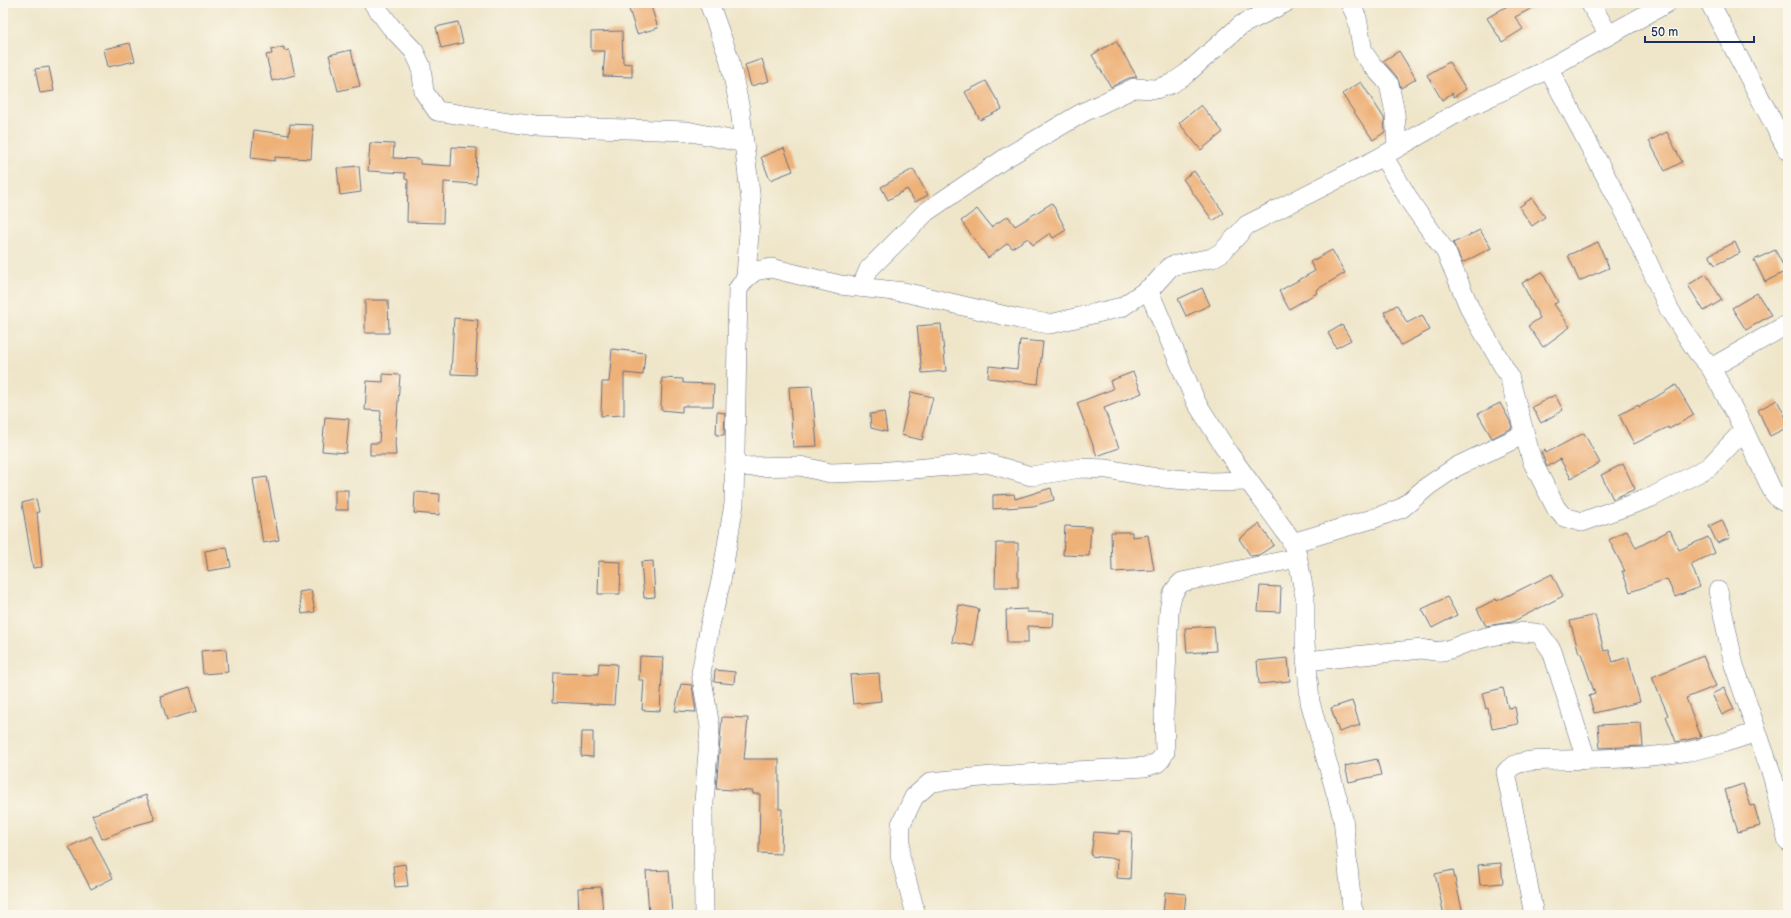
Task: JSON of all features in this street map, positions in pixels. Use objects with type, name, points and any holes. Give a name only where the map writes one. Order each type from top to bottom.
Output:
[{"type":"street","points":[[373,3],[391,27],[414,51],[421,66],[424,92],[437,111],[535,126],[687,131],[744,143]]},
{"type":"street","points":[[709,3],[728,58],[740,110],[751,202],[746,278]]},
{"type":"street","points":[[861,287],[869,269],[926,212],[1007,157],[1082,113],[1134,88],[1156,89],[1171,84],[1186,74],[1241,25],[1285,3]]},
{"type":"street","points":[[1350,3],[1357,18],[1364,52],[1372,65],[1389,84],[1395,113],[1390,152],[1414,206],[1446,252],[1471,311],[1509,376],[1532,461],[1556,508],[1564,517],[1582,522],[1652,497],[1709,466],[1744,430]]},
{"type":"street","points":[[1590,3],[1609,35]]},
{"type":"street","points":[[704,915],[703,816],[710,727],[701,674],[710,625],[721,581],[734,504],[738,289],[746,278],[755,271],[771,268],[840,285],[904,292],[1018,319],[1050,324],[1122,307],[1148,289],[1171,266],[1212,258],[1222,252],[1247,225],[1390,152],[1464,109],[1548,68],[1667,3]]},
{"type":"street","points":[[1710,3],[1788,151]]},
{"type":"street","points":[[1548,68],[1628,218],[1669,309],[1698,353],[1711,368],[1744,430],[1773,492],[1779,499],[1788,504]]},
{"type":"street","points":[[1148,289],[1196,402],[1248,481],[1290,538],[1295,551],[1306,597],[1306,661],[1310,702],[1343,818],[1352,907],[1355,915]]},
{"type":"street","points":[[1711,368],[1788,324]]},
{"type":"street","points":[[916,915],[900,856],[901,824],[914,797],[932,782],[992,776],[1145,766],[1162,760],[1165,752],[1164,713],[1169,611],[1171,595],[1182,582],[1295,551],[1402,508],[1428,486],[1456,467],[1525,434]]},
{"type":"street","points":[[735,467],[800,466],[830,473],[890,471],[987,463],[1031,476],[1081,468],[1107,469],[1151,477],[1210,482],[1248,481]]},
{"type":"street","points":[[1718,591],[1734,665],[1773,778],[1788,842]]},
{"type":"street","points":[[1306,661],[1422,649],[1436,652],[1448,651],[1477,640],[1524,631],[1540,634],[1552,651],[1586,759]]},
{"type":"street","points":[[1534,915],[1506,772],[1510,766],[1527,761],[1586,759],[1684,752],[1726,743],[1757,732]]},
{"type":"building","points":[[627,3],[650,3],[658,28],[637,34]]},
{"type":"building","points":[[1512,3],[1542,3],[1515,17],[1523,29],[1502,42],[1487,18]]},
{"type":"building","points":[[458,22],[463,43],[441,48],[436,27]]},
{"type":"building","points":[[622,31],[623,63],[632,64],[632,77],[603,76],[605,51],[591,51],[591,32]]},
{"type":"building","points":[[1116,41],[1137,77],[1129,78],[1111,87],[1092,55]]},
{"type":"building","points":[[130,43],[135,61],[108,67],[104,49]]},
{"type":"building","points":[[284,47],[284,51],[289,50],[295,75],[272,81],[266,55],[272,54],[271,50]]},
{"type":"building","points":[[351,50],[360,86],[338,91],[329,55]]},
{"type":"building","points":[[1399,51],[1416,79],[1401,88],[1397,77],[1383,61]]},
{"type":"building","points":[[762,59],[769,81],[751,86],[745,65]]},
{"type":"building","points":[[1449,62],[1466,89],[1454,97],[1452,93],[1442,100],[1427,75]]},
{"type":"building","points":[[49,67],[54,91],[40,93],[35,69]]},
{"type":"building","points":[[986,81],[1002,109],[980,120],[965,92]]},
{"type":"building","points":[[1361,82],[1384,118],[1385,132],[1373,140],[1342,94]]},
{"type":"building","points":[[1201,105],[1223,132],[1201,150],[1179,123]]},
{"type":"building","points":[[290,124],[313,125],[311,159],[275,157],[275,161],[251,158],[254,130],[289,135]]},
{"type":"building","points":[[1667,132],[1682,162],[1665,171],[1649,141]]},
{"type":"building","points":[[370,143],[394,144],[393,158],[420,159],[420,164],[451,166],[452,147],[477,148],[476,184],[444,182],[443,223],[407,222],[408,180],[405,179],[405,173],[368,171]]},
{"type":"building","points":[[784,148],[793,171],[770,180],[761,157]]},
{"type":"building","points":[[359,166],[361,192],[340,195],[337,168]]},
{"type":"building","points":[[913,169],[928,195],[915,202],[907,189],[888,200],[881,187]]},
{"type":"building","points":[[1194,171],[1224,213],[1213,221],[1183,179]]},
{"type":"building","points":[[1532,198],[1545,217],[1532,226],[1519,207]]},
{"type":"building","points":[[1052,203],[1066,230],[1053,238],[1050,233],[1033,245],[1028,238],[1012,248],[1008,243],[988,258],[961,221],[977,209],[991,227],[1008,216],[1015,226]]},
{"type":"building","points":[[1480,230],[1491,248],[1462,263],[1453,243]]},
{"type":"building","points":[[1598,242],[1609,268],[1579,281],[1568,255]]},
{"type":"building","points":[[1735,242],[1740,253],[1715,265],[1709,255]]},
{"type":"building","points":[[1332,250],[1345,273],[1316,290],[1317,293],[1289,309],[1279,291],[1315,271],[1310,262]]},
{"type":"building","points":[[1775,250],[1786,271],[1765,282],[1754,260]]},
{"type":"building","points":[[1542,272],[1558,302],[1554,304],[1570,327],[1543,347],[1528,326],[1540,318],[1522,283]]},
{"type":"building","points":[[1706,274],[1722,300],[1704,311],[1688,285]]},
{"type":"building","points":[[1202,288],[1210,305],[1186,316],[1178,299]]},
{"type":"building","points":[[1757,293],[1771,315],[1746,330],[1732,308]]},
{"type":"building","points":[[365,300],[388,300],[389,333],[365,333]]},
{"type":"building","points":[[1397,305],[1407,323],[1422,315],[1430,330],[1401,345],[1384,312]]},
{"type":"building","points":[[454,318],[478,320],[475,375],[451,374]]},
{"type":"building","points":[[941,324],[946,371],[922,373],[917,326]]},
{"type":"building","points":[[1342,325],[1351,340],[1336,348],[1328,333]]},
{"type":"building","points":[[1020,340],[1043,342],[1038,384],[988,378],[989,366],[1017,369]]},
{"type":"building","points":[[612,349],[645,353],[643,375],[624,373],[624,415],[601,416],[602,382],[609,382]]},
{"type":"building","points":[[1133,372],[1142,393],[1104,408],[1119,448],[1097,456],[1077,403],[1113,389],[1110,381]]},
{"type":"building","points":[[383,374],[400,375],[395,443],[396,455],[370,455],[370,443],[379,443],[381,411],[365,410],[367,381],[383,382]]},
{"type":"building","points":[[662,378],[683,379],[683,383],[714,384],[713,406],[682,406],[682,412],[661,410]]},
{"type":"building","points":[[1676,385],[1694,415],[1669,429],[1668,427],[1634,444],[1619,415],[1638,405],[1639,407]]},
{"type":"building","points":[[812,386],[817,446],[793,447],[789,387]]},
{"type":"building","points":[[911,392],[933,397],[922,440],[901,435]]},
{"type":"building","points":[[1555,395],[1563,410],[1541,423],[1532,407]]},
{"type":"building","points":[[1777,400],[1788,422],[1788,427],[1770,436],[1758,410]]},
{"type":"building","points":[[1500,403],[1510,421],[1512,428],[1492,438],[1478,414]]},
{"type":"building","points":[[717,412],[725,413],[724,435],[716,435]]},
{"type":"building","points":[[884,412],[887,432],[871,428],[870,414]]},
{"type":"building","points":[[325,417],[349,419],[346,453],[322,451]]},
{"type":"building","points":[[1584,433],[1600,463],[1571,478],[1560,459],[1547,467],[1541,452],[1545,450],[1546,453]]},
{"type":"building","points":[[1623,464],[1635,489],[1613,499],[1601,475]]},
{"type":"building","points":[[267,477],[279,540],[263,543],[253,479]]},
{"type":"building","points":[[1051,488],[1054,500],[1033,506],[993,509],[993,495],[1014,494],[1015,499]]},
{"type":"building","points":[[335,490],[348,490],[348,510],[335,510]]},
{"type":"building","points":[[415,492],[440,494],[439,515],[414,513]]},
{"type":"building","points":[[36,499],[39,512],[37,512],[42,567],[33,568],[22,503]]},
{"type":"building","points":[[1722,520],[1730,538],[1717,543],[1709,526]]},
{"type":"building","points":[[1259,524],[1274,545],[1259,555],[1251,556],[1239,539]]},
{"type":"building","points":[[1065,526],[1091,527],[1089,556],[1063,555]]},
{"type":"building","points":[[1627,530],[1636,548],[1670,530],[1679,550],[1708,537],[1715,553],[1691,564],[1700,587],[1675,597],[1667,579],[1630,592],[1622,571],[1625,571],[1609,540]]},
{"type":"building","points":[[1111,532],[1132,532],[1132,537],[1148,535],[1154,570],[1112,572]]},
{"type":"building","points":[[996,543],[1018,543],[1018,587],[995,587]]},
{"type":"building","points":[[227,547],[231,567],[208,571],[205,551]]},
{"type":"building","points":[[599,561],[621,562],[620,594],[598,594]]},
{"type":"building","points":[[653,561],[655,597],[644,598],[641,562]]},
{"type":"building","points":[[1552,574],[1563,596],[1512,622],[1486,626],[1477,609],[1496,599],[1497,601]]},
{"type":"building","points":[[1260,586],[1281,587],[1280,612],[1258,611]]},
{"type":"building","points":[[311,590],[315,612],[302,614],[299,592]]},
{"type":"building","points":[[1447,597],[1457,615],[1432,628],[1422,609]]},
{"type":"building","points":[[959,605],[979,609],[973,646],[952,642]]},
{"type":"building","points":[[1027,609],[1027,612],[1054,613],[1053,627],[1028,626],[1028,643],[1007,643],[1006,610]]},
{"type":"building","points":[[1595,615],[1604,651],[1609,650],[1613,662],[1628,657],[1640,702],[1594,713],[1589,696],[1595,694],[1581,653],[1579,653],[1570,621]]},
{"type":"building","points":[[1214,626],[1216,651],[1187,653],[1185,628]]},
{"type":"building","points":[[226,649],[228,672],[203,674],[201,651]]},
{"type":"building","points":[[640,656],[663,657],[660,711],[642,710],[644,680],[639,680]]},
{"type":"building","points":[[1703,656],[1716,686],[1686,698],[1701,737],[1676,742],[1666,716],[1668,715],[1652,677]]},
{"type":"building","points":[[1288,658],[1290,681],[1259,684],[1257,661]]},
{"type":"building","points":[[599,663],[617,664],[614,705],[553,702],[554,673],[598,674]]},
{"type":"building","points":[[715,670],[735,672],[734,684],[714,682]]},
{"type":"building","points":[[879,673],[881,701],[853,704],[850,675]]},
{"type":"building","points":[[681,684],[692,685],[696,712],[675,711]]},
{"type":"building","points":[[190,687],[197,711],[167,720],[160,696]]},
{"type":"building","points":[[1503,688],[1508,708],[1515,707],[1518,724],[1492,729],[1488,708],[1486,709],[1482,693]]},
{"type":"building","points":[[1724,688],[1734,709],[1722,715],[1712,694]]},
{"type":"building","points":[[1352,701],[1360,725],[1339,732],[1331,708]]},
{"type":"building","points":[[722,717],[748,718],[744,759],[779,759],[779,809],[782,809],[781,854],[759,853],[760,794],[753,794],[753,791],[716,789]]},
{"type":"building","points":[[1641,723],[1643,746],[1600,748],[1598,725]]},
{"type":"building","points":[[582,732],[593,732],[593,757],[581,756]]},
{"type":"building","points":[[1377,759],[1381,775],[1349,782],[1345,766]]},
{"type":"building","points":[[1743,784],[1751,806],[1754,805],[1760,826],[1738,832],[1725,790]]},
{"type":"building","points":[[146,795],[155,820],[136,825],[102,839],[92,815]]},
{"type":"building","points":[[1119,831],[1132,832],[1130,879],[1117,878],[1118,859],[1091,856],[1094,832],[1119,834]]},
{"type":"building","points":[[91,836],[113,878],[91,889],[69,847]]},
{"type":"building","points":[[1501,863],[1503,883],[1480,885],[1478,865]]},
{"type":"building","points":[[405,864],[408,886],[395,887],[393,866]]},
{"type":"building","points":[[669,870],[672,915],[649,915],[646,871]]},
{"type":"building","points":[[1453,870],[1463,914],[1444,915],[1435,874]]},
{"type":"building","points":[[601,887],[603,915],[579,915],[578,888]]},
{"type":"building","points":[[1165,892],[1186,894],[1184,915],[1163,915]]}]
